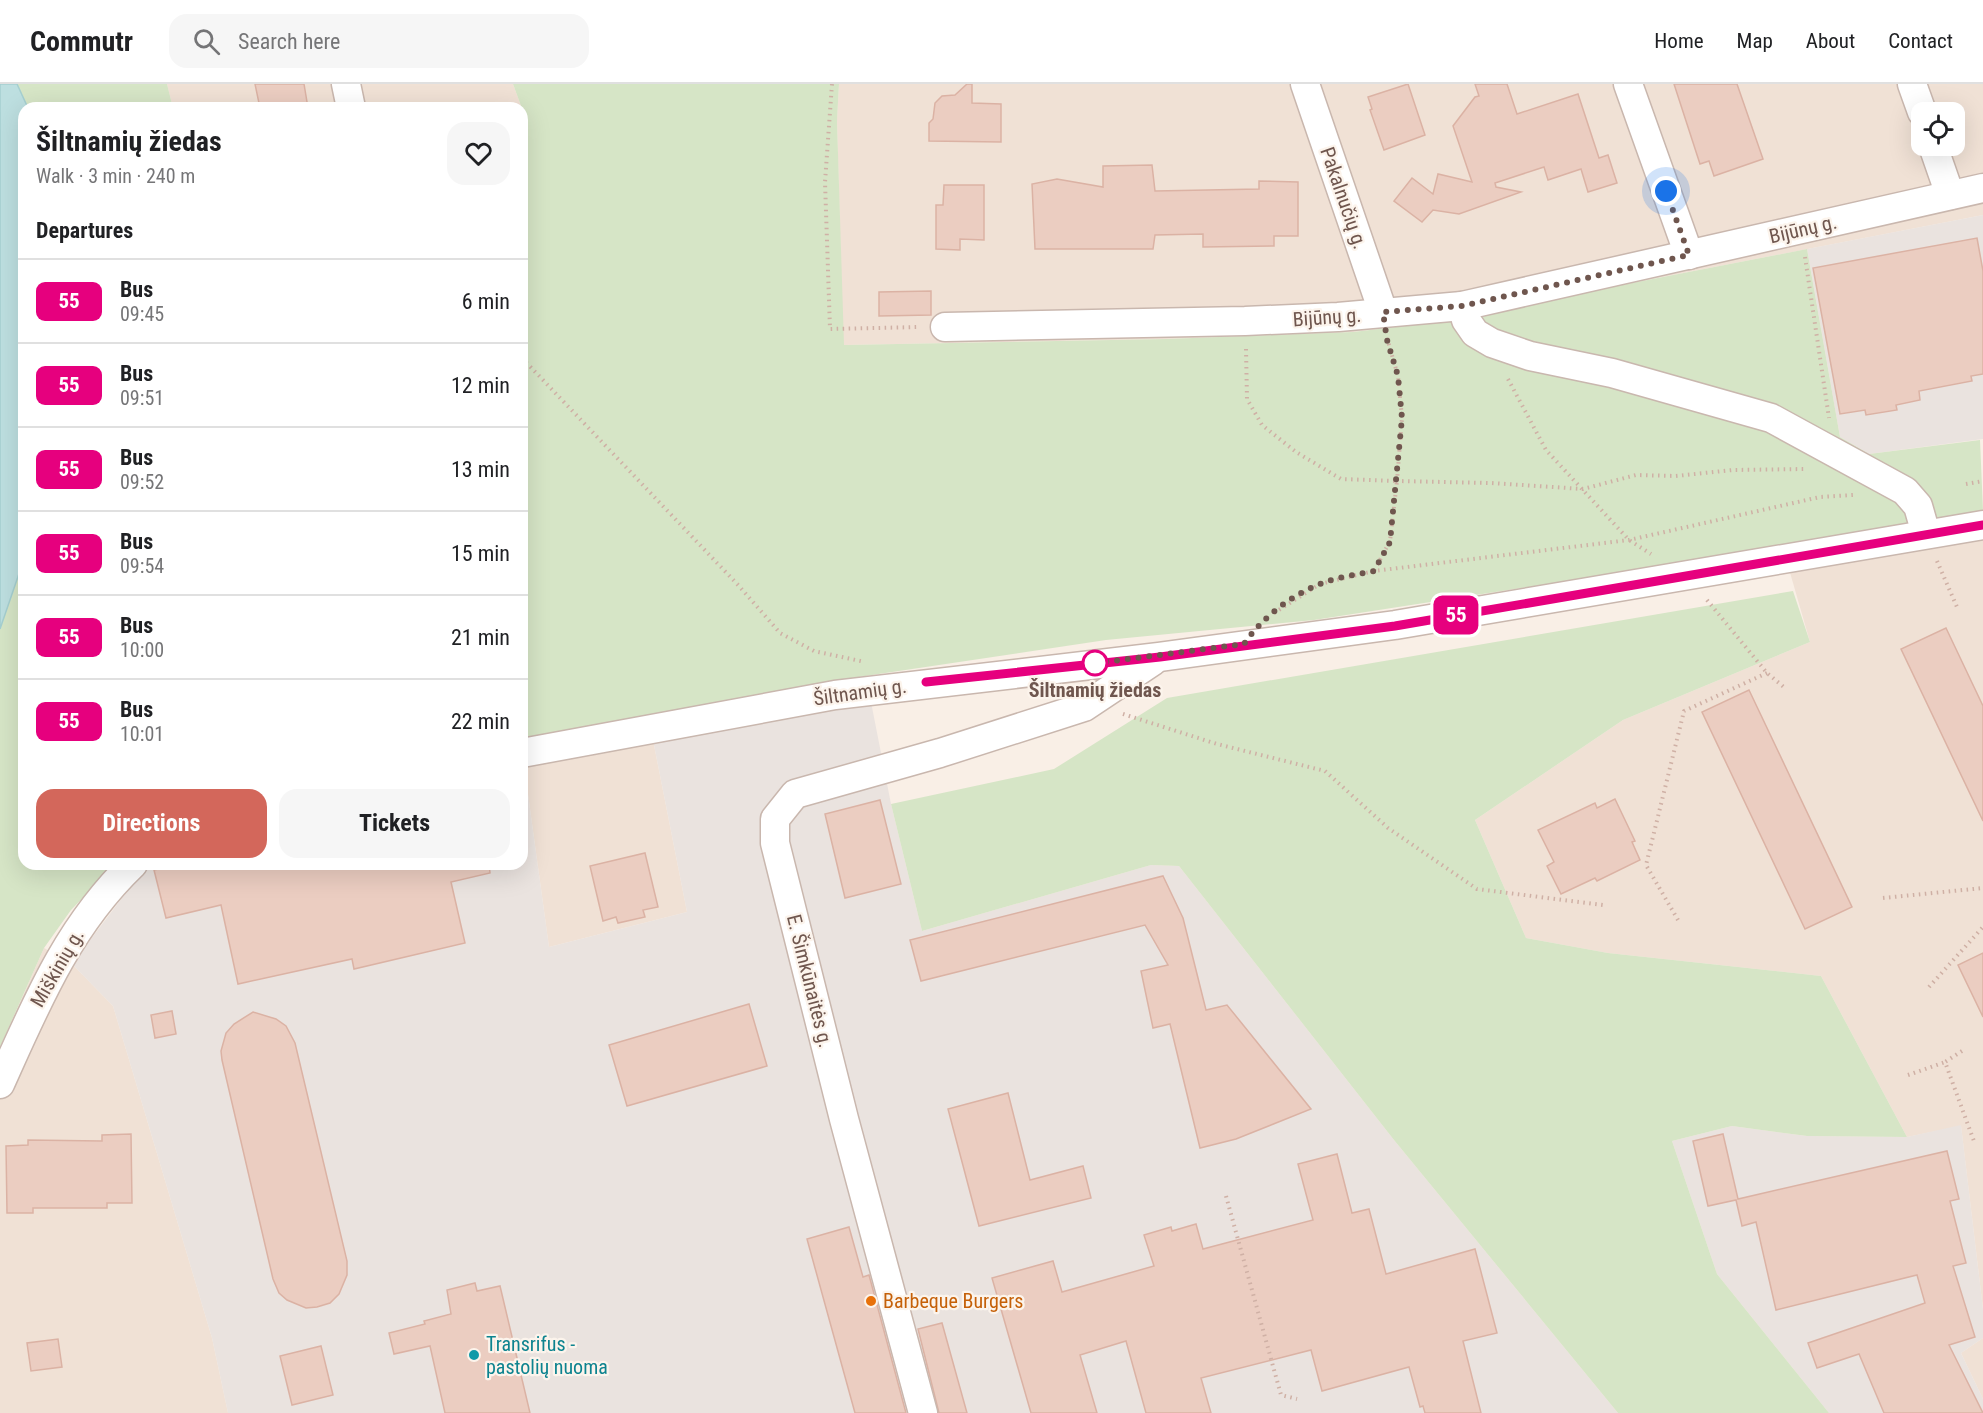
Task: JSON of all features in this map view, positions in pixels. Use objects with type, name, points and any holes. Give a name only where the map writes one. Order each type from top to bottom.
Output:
[{"type":"street","points":[[346,84],[350,102]]},
{"type":"street","name":"Pakalnučių g.","points":[[1305,84],[1383,312]]},
{"type":"street","points":[[1628,84],[1689,255]]},
{"type":"street","points":[[1912,84],[1918,102]]},
{"type":"street","points":[[1936,156],[1950,195]]},
{"type":"street","name":"Bijūnų g.","points":[[945,327],[1245,321],[1338,317],[1462,306],[1983,188]]},
{"type":"street","points":[[1462,306],[1466,320],[1475,333],[1492,343],[1530,356],[1612,373],[1771,418],[1834,450],[1905,491],[1918,506],[1926,534]]},
{"type":"street","name":"Šiltnamių g.","points":[[528,752],[844,693],[1160,657],[1244,644],[1395,626],[1983,525]]},
{"type":"street","name":"E. Šimkūnaitės g.","points":[[923,1413],[853,1153],[775,843],[775,819],[795,794],[1084,707],[1160,657]]},
{"type":"street","name":"Miškinių g.","points":[[0,1084],[46,981],[88,915],[128,870]]},
{"type":"path","points":[[832,84],[825,182],[830,329],[945,327]]},
{"type":"path","points":[[1804,229],[1805,267],[1834,450]]},
{"type":"path","points":[[1374,571],[1390,542],[1402,418],[1398,376],[1387,340],[1383,312]]},
{"type":"path","points":[[1245,321],[1247,399],[1262,424],[1296,452],[1341,478],[1491,483],[1583,489],[1636,475],[1676,476],[1733,470],[1810,469]]},
{"type":"path","points":[[1492,343],[1495,357],[1524,406],[1546,450],[1629,540],[1688,577],[1767,673],[1785,688]]},
{"type":"path","points":[[528,364],[739,586],[780,633],[814,651],[868,662]]},
{"type":"path","points":[[1966,484],[1983,482]]},
{"type":"path","points":[[1244,644],[1254,630],[1283,605],[1320,584],[1374,571],[1629,540],[1820,497],[1862,494]]},
{"type":"path","points":[[1926,534],[1957,607]]},
{"type":"path","points":[[1677,920],[1646,865],[1684,711],[1767,673]]},
{"type":"path","points":[[1084,707],[1112,710],[1217,744],[1325,771],[1388,828],[1477,889],[1603,905]]},
{"type":"path","points":[[1883,898],[1983,888]]},
{"type":"path","points":[[1929,987],[1983,927]]},
{"type":"path","points":[[1908,1075],[1945,1062],[1962,1051]]},
{"type":"path","points":[[1945,1062],[1976,1144]]},
{"type":"path","points":[[1226,1196],[1281,1395],[1297,1399]]},
{"type":"shaded area","points":[[167,84],[513,84],[520,102],[172,102]]},
{"type":"shaded area","points":[[839,84],[1983,84],[1983,215],[1421,324],[1353,332],[1166,339],[843,345],[837,120]]},
{"type":"shaded area","points":[[1983,215],[1983,439],[1869,454],[1840,437],[1807,249]]},
{"type":"shaded area","points":[[1983,536],[1983,1309],[1961,1126],[1907,1137],[1821,976],[1608,953],[1526,938],[1475,820],[1623,720],[1810,642],[1789,569]]},
{"type":"shaded area","points":[[871,702],[891,804],[922,931],[1151,865],[1179,866],[1394,1140],[1618,1413],[228,1413],[212,1338],[113,1006],[72,964],[143,870],[528,870],[528,794],[549,947],[687,912],[653,740]]},
{"type":"shaded area","points":[[653,740],[687,912],[549,947],[528,794],[528,764]]},
{"type":"shaded area","points":[[44,948],[72,964],[113,1006],[212,1338],[228,1413],[0,1413],[0,1047]]},
{"type":"shaded area","points":[[1961,1125],[1983,1309],[1983,1338],[1961,1353],[1983,1399],[1983,1413],[1829,1413],[1717,1274],[1672,1141],[1732,1126],[1807,1136],[1907,1137]]},
{"type":"shaded area","points":[[1983,1338],[1983,1399],[1961,1353]]},
{"type":"green space","points":[[17,84],[167,84],[172,102],[25,102]]},
{"type":"green space","points":[[513,84],[839,84],[837,121],[844,345],[1166,339],[1353,332],[1421,324],[1807,249],[1840,437],[1869,454],[1980,440],[1983,511],[1632,571],[1314,620],[1106,640],[845,679],[528,737],[528,102],[520,102]]},
{"type":"green space","points":[[18,576],[18,870],[110,870],[71,910],[44,948],[0,1047],[0,629]]},
{"type":"green space","points":[[1793,591],[1810,642],[1623,720],[1475,820],[1526,938],[1608,953],[1821,976],[1907,1137],[1807,1136],[1732,1126],[1672,1141],[1717,1274],[1829,1413],[1618,1413],[1394,1140],[1179,866],[1151,865],[922,931],[891,804],[1054,769],[1167,698]]},
{"type":"water","points":[[0,84],[17,84],[25,102],[18,102],[18,576],[0,629]]},
{"type":"building","points":[[255,84],[304,84],[307,102],[259,102]]},
{"type":"building","points":[[967,84],[972,84],[972,103],[1001,104],[1001,142],[929,141],[929,123],[933,119],[935,103],[942,96],[955,95]]},
{"type":"building","points":[[1408,84],[1425,135],[1384,150],[1370,110],[1372,109],[1368,97]]},
{"type":"building","points":[[1475,84],[1507,84],[1517,114],[1578,94],[1599,158],[1608,155],[1617,183],[1588,192],[1581,169],[1548,180],[1544,167],[1495,183],[1496,187],[1521,192],[1459,214],[1433,210],[1422,222],[1394,201],[1412,178],[1433,194],[1438,174],[1472,182],[1453,126],[1475,97],[1479,96]]},
{"type":"building","points":[[1674,84],[1737,84],[1763,159],[1714,176],[1709,161],[1700,164]]},
{"type":"building","points":[[1152,165],[1155,191],[1259,189],[1259,181],[1298,182],[1298,236],[1274,236],[1274,246],[1203,247],[1203,234],[1155,235],[1153,249],[1035,249],[1032,184],[1057,179],[1103,187],[1103,166]]},
{"type":"building","points":[[944,185],[984,185],[984,240],[960,239],[960,250],[936,249],[936,205],[943,205]]},
{"type":"building","points":[[1977,238],[1983,271],[1983,374],[1971,376],[1972,381],[1919,391],[1920,400],[1896,405],[1897,410],[1866,415],[1865,410],[1840,414],[1813,268]]},
{"type":"building","points":[[931,291],[931,315],[879,316],[879,292]]},
{"type":"building","points":[[1946,628],[1983,706],[1983,821],[1901,649]]},
{"type":"building","points":[[1749,690],[1852,907],[1805,929],[1702,712]]},
{"type":"building","points":[[1615,799],[1635,841],[1632,842],[1640,860],[1597,881],[1595,878],[1561,894],[1547,866],[1554,862],[1538,830],[1595,803],[1597,808]]},
{"type":"building","points":[[880,800],[901,884],[845,898],[825,814]]},
{"type":"building","points":[[645,853],[658,907],[643,910],[645,917],[618,923],[616,917],[603,921],[590,866]]},
{"type":"building","points":[[154,870],[490,870],[490,873],[451,882],[465,943],[354,969],[352,959],[238,984],[221,905],[166,918]]},
{"type":"building","points":[[1163,876],[1183,918],[1206,1010],[1227,1005],[1311,1109],[1236,1139],[1200,1148],[1170,1024],[1153,1028],[1141,971],[1168,965],[1145,925],[921,981],[910,940]]},
{"type":"building","points":[[1983,953],[1983,1017],[1958,965]]},
{"type":"building","points":[[749,1004],[767,1066],[627,1106],[609,1045]]},
{"type":"building","points":[[172,1011],[176,1034],[155,1038],[151,1015]]},
{"type":"building","points":[[253,1012],[276,1019],[286,1026],[295,1043],[347,1261],[347,1275],[339,1294],[330,1303],[317,1307],[306,1308],[287,1300],[279,1293],[273,1279],[222,1060],[221,1051],[226,1033],[234,1024]]},
{"type":"building","points":[[1008,1093],[1030,1180],[1083,1166],[1091,1198],[979,1226],[948,1109]]},
{"type":"building","points":[[131,1134],[132,1203],[107,1203],[107,1208],[33,1208],[33,1213],[7,1213],[6,1146],[28,1145],[28,1140],[102,1141],[102,1135]]},
{"type":"building","points":[[1723,1134],[1738,1199],[1947,1151],[1959,1199],[1950,1201],[1966,1263],[1953,1266],[1975,1337],[1949,1345],[1983,1413],[1884,1413],[1859,1354],[1817,1368],[1808,1343],[1925,1303],[1917,1275],[1776,1310],[1756,1222],[1742,1226],[1736,1200],[1708,1206],[1693,1141]]},
{"type":"building","points":[[1337,1154],[1352,1213],[1369,1209],[1386,1274],[1475,1249],[1497,1333],[1463,1341],[1481,1413],[1425,1413],[1423,1406],[1420,1407],[1409,1367],[1322,1391],[1311,1350],[1201,1378],[1211,1413],[1146,1413],[1126,1341],[1080,1355],[1097,1413],[1031,1413],[992,1278],[1053,1261],[1062,1292],[1154,1266],[1144,1235],[1171,1227],[1172,1231],[1196,1224],[1203,1249],[1313,1220],[1298,1164]]},
{"type":"building","points":[[849,1227],[863,1277],[869,1275],[906,1413],[855,1413],[807,1239]]},
{"type":"building","name":"Transrifus - pastolių nuoma","points":[[475,1283],[477,1291],[500,1286],[530,1413],[445,1413],[430,1346],[394,1354],[389,1333],[425,1324],[424,1321],[451,1314],[447,1290]]},
{"type":"building","points":[[942,1323],[967,1413],[939,1413],[918,1329]]},
{"type":"building","points":[[58,1339],[62,1367],[31,1371],[27,1343]]},
{"type":"building","points":[[321,1346],[333,1395],[292,1405],[280,1356]]},
{"type":"bus line","name":"55","points":[[926,682],[1160,657],[1244,644],[1395,626],[1983,525]]},
{"type":"place","name":"Šiltnamių žiedas","points":[[1095,663]]},
{"type":"place","name":"Barbeque Burgers","points":[[871,1301]]},
{"type":"place","name":"Transrifus - pastolių nuoma","points":[[474,1355]]},
{"type":"route","points":[[1095,663],[1090,664],[1160,657],[1244,644],[1254,630],[1283,605],[1320,584],[1374,571],[1390,542],[1402,418],[1398,376],[1387,340],[1383,312],[1422,311],[1462,306],[1689,255],[1666,191]]}]
